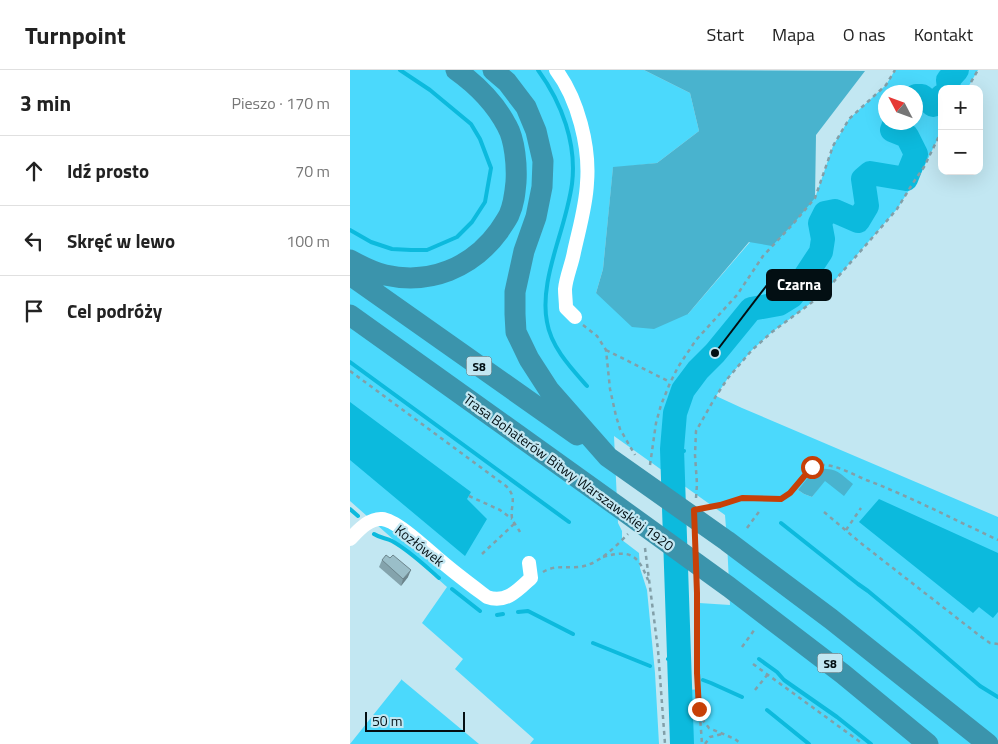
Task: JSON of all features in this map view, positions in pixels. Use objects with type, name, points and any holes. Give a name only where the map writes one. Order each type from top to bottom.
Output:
[{"type":"highway","points":[[350,260],[385,275],[423,277],[443,273],[459,267],[481,252],[492,241],[509,216],[515,197],[517,171],[516,156],[508,127],[485,94],[472,81],[456,70]]},
{"type":"highway","points":[[494,70],[526,107],[536,131],[542,161],[542,188],[536,217],[524,251],[515,292],[516,332],[528,359],[549,390],[612,459]]},
{"type":"highway","name":"S8","points":[[350,275],[727,541],[853,636],[988,744]]},
{"type":"highway","name":"Trasa Bohaterów Bitwy Warszawskiej 1920","points":[[350,314],[729,587],[843,674],[928,744]]},
{"type":"street","points":[[556,70],[569,93],[582,124],[586,146],[587,183],[584,205],[565,288],[566,308],[574,317]]},
{"type":"street","name":"Kozłówek","points":[[350,539],[361,528],[372,521],[382,519],[396,524],[487,597],[498,600],[513,595],[531,578],[529,562]]},
{"type":"path","points":[[649,468],[656,423],[661,405],[678,367],[696,340],[737,295],[763,256],[815,198],[833,146],[849,119],[886,85],[895,70]]},
{"type":"path","points":[[969,85],[978,70]]},
{"type":"path","points":[[696,501],[696,431],[728,378],[752,350],[829,287],[897,209],[924,166],[938,138]]},
{"type":"path","points":[[606,350],[670,382]]},
{"type":"path","points":[[350,371],[506,486],[511,491],[513,498],[512,519]]},
{"type":"path","points":[[703,508],[742,498],[781,499],[790,493],[812,467],[819,465],[840,468],[877,483],[998,540]]},
{"type":"path","points":[[469,496],[500,510],[512,519],[520,532]]},
{"type":"path","points":[[846,530],[861,508]]},
{"type":"path","points":[[747,528],[761,509]]},
{"type":"path","points":[[824,512],[980,636],[990,643],[998,644]]},
{"type":"path","points":[[482,554],[515,523]]},
{"type":"path","points":[[645,545],[658,650],[665,744]]},
{"type":"path","points":[[600,558],[627,554],[637,558],[650,584]]},
{"type":"path","points":[[697,584],[698,702],[703,744]]},
{"type":"path","points":[[742,647],[755,629]]},
{"type":"path","points":[[753,664],[863,744]]},
{"type":"path","points":[[755,690],[768,674]]},
{"type":"path","points":[[701,718],[709,728],[735,739],[741,744]]},
{"type":"path","points":[[703,744],[710,737],[722,734]]},
{"type":"shaded area","points":[[350,70],[644,70],[690,93],[699,131],[657,163],[613,168],[603,269],[596,293],[688,314],[750,242],[815,198],[833,146],[849,119],[878,92],[878,130],[923,130],[923,85],[886,85],[895,70],[978,70],[969,85],[938,85],[938,138],[924,167],[897,209],[829,287],[752,350],[728,378],[716,396],[998,517],[998,744],[691,744],[689,690],[700,689],[699,603],[730,605],[725,515],[614,436],[618,523],[622,531],[622,540],[639,553],[640,568],[647,590],[655,673],[659,744],[530,744],[534,739],[455,669],[463,659],[422,623],[447,587],[350,501]],"holes":[[[836,471],[824,481],[812,497],[798,490]]]},
{"type":"shaded area","points":[[644,70],[865,71],[816,135],[815,198],[772,246],[749,242],[688,314],[654,329],[632,327],[596,293],[603,269],[613,167],[657,163],[699,131],[690,93]]},
{"type":"shaded area","points":[[350,402],[471,492],[467,499],[487,519],[465,556],[350,460]]},
{"type":"shaded area","points":[[815,469],[836,471],[853,484],[844,496],[825,481],[812,497],[804,494],[798,490]]},
{"type":"shaded area","points":[[879,499],[998,553],[998,612],[993,618],[979,607],[973,613],[859,522]]},
{"type":"shaded area","points":[[402,680],[479,744],[350,744]]},
{"type":"building","points":[[386,555],[390,558],[393,555],[411,570],[403,579],[382,560]]},
{"type":"waterway","points":[[350,230],[371,242],[392,249],[427,250],[457,237],[472,222],[485,202],[491,168],[480,139],[471,124],[430,90],[400,70]]},
{"type":"waterway","points":[[538,70],[554,96],[566,124],[570,139],[573,169],[572,184],[564,222],[548,283],[545,303],[547,322],[557,348],[587,386]]},
{"type":"waterway","points":[[949,85],[948,80],[957,70]]},
{"type":"waterway","points":[[923,97],[933,105],[938,100]]},
{"type":"waterway","points":[[682,744],[672,449],[675,413],[683,390],[751,309],[779,304],[792,296],[821,252],[823,239],[820,223],[825,213],[835,211],[858,221],[867,206],[863,179],[870,173],[906,179],[916,154],[907,136],[892,130]]},
{"type":"waterway","points":[[350,362],[569,522]]},
{"type":"waterway","points":[[670,408],[675,413]]},
{"type":"waterway","points":[[672,449],[684,451]]},
{"type":"waterway","points":[[350,509],[358,516]]},
{"type":"waterway","points":[[781,523],[868,591],[980,686],[998,697]]},
{"type":"waterway","points":[[374,534],[399,545],[439,578]]},
{"type":"waterway","points":[[452,589],[480,611]]},
{"type":"waterway","points":[[518,612],[528,611],[573,634]]},
{"type":"waterway","points":[[497,615],[503,614]]},
{"type":"waterway","points":[[593,643],[650,666]]},
{"type":"waterway","points":[[668,659],[672,661],[686,680]]},
{"type":"waterway","points":[[759,659],[777,672],[784,680],[837,717],[871,744]]},
{"type":"waterway","points":[[703,680],[742,697]]},
{"type":"waterway","points":[[767,710],[809,744]]},
{"type":"place","name":"Czarna","points":[[715,353]]},
{"type":"route","points":[[699,709],[694,510],[742,498],[781,499],[790,493],[812,467]]}]
